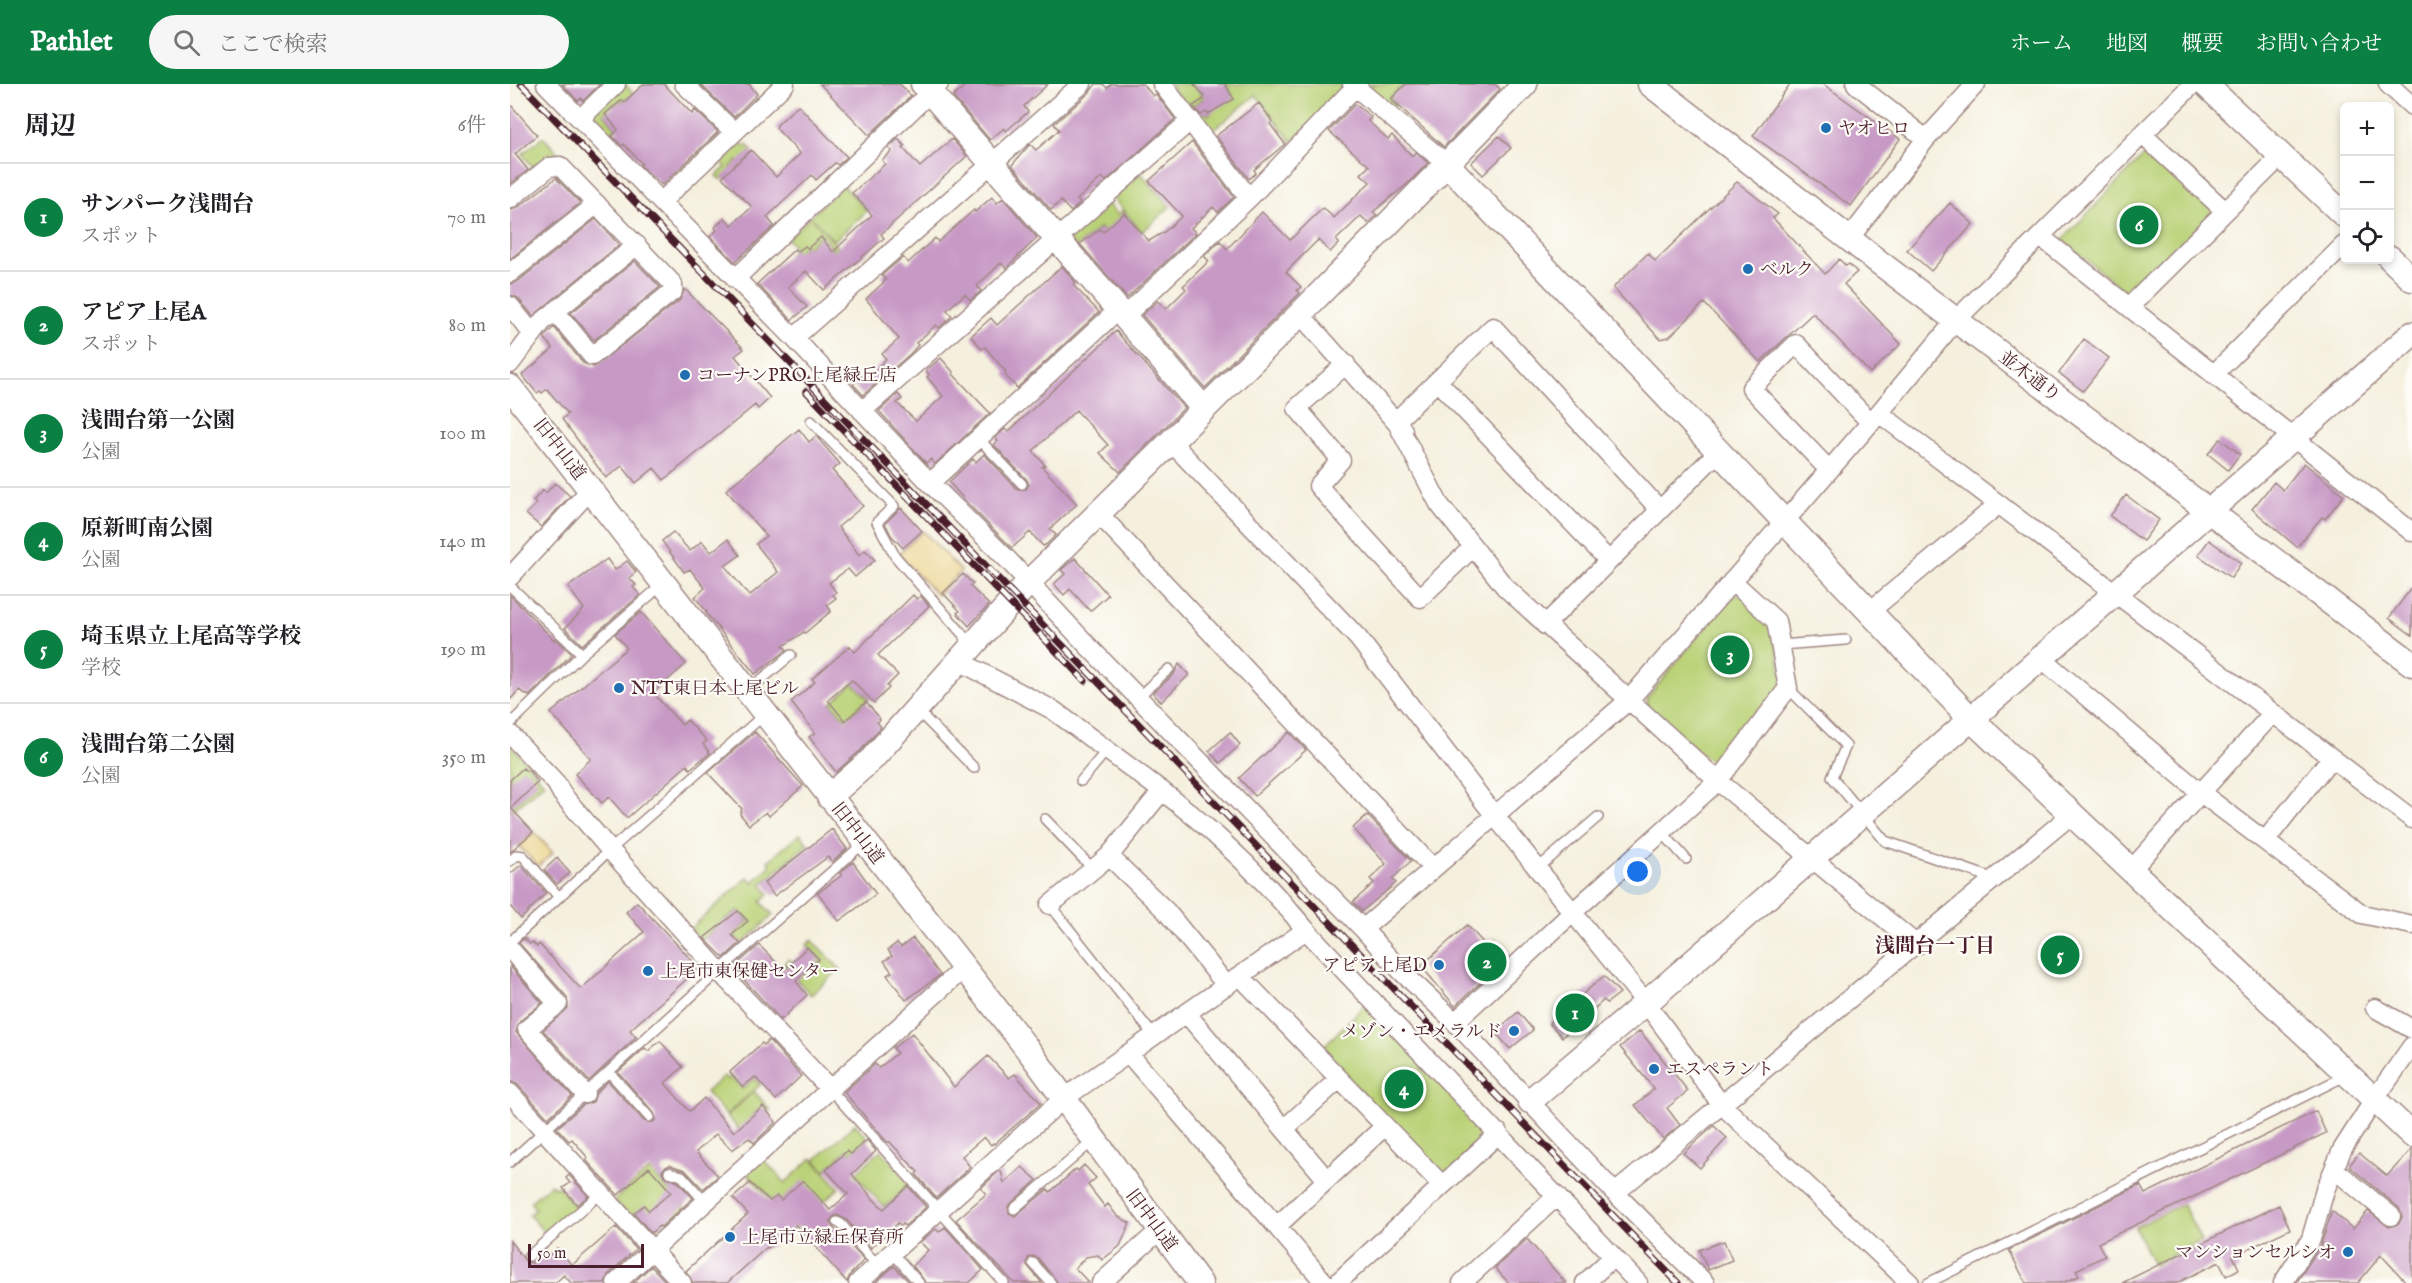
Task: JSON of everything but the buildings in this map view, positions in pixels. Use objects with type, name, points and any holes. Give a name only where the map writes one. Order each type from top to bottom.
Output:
[{"type":"street","points":[[546,84],[794,338],[930,483],[1008,560],[1402,972],[1455,1022],[1615,1193],[1705,1283]]},
{"type":"street","points":[[580,119],[616,84]]},
{"type":"street","points":[[684,84],[734,132]]},
{"type":"street","points":[[661,202],[784,84]]},
{"type":"street","points":[[794,338],[1082,84]]},
{"type":"street","points":[[1162,84],[1249,198]]},
{"type":"street","name":"並木通り","points":[[1650,84],[1849,239],[2412,664]]},
{"type":"street","points":[[1856,84],[1926,139]]},
{"type":"street","points":[[1849,239],[1926,139],[1976,84]]},
{"type":"street","points":[[1362,929],[1628,701],[1875,418],[1956,320],[2193,84]]},
{"type":"street","points":[[2205,84],[2340,212]]},
{"type":"street","points":[[2388,84],[2412,106]]},
{"type":"street","points":[[930,483],[1249,198],[1355,85],[1448,165],[1971,719],[2412,1135]]},
{"type":"street","points":[[829,797],[872,759],[1028,583],[1100,515],[1448,165],[1518,86]]},
{"type":"street","points":[[735,279],[931,87],[991,164],[1204,409]]},
{"type":"street","points":[[862,411],[1191,120]]},
{"type":"street","points":[[2143,135],[2225,211]]},
{"type":"street","points":[[2129,307],[2281,156]]},
{"type":"street","points":[[510,199],[549,167],[560,166],[673,284],[673,291],[592,356],[555,311]]},
{"type":"street","points":[[510,273],[597,204]]},
{"type":"street","points":[[2041,237],[2293,439],[2411,530]]},
{"type":"street","points":[[510,364],[532,333],[555,311],[637,245]]},
{"type":"street","points":[[2213,375],[2340,249]]},
{"type":"street","points":[[2394,262],[2412,279]]},
{"type":"street","points":[[510,306],[532,333]]},
{"type":"street","points":[[1300,314],[1396,421],[1429,462],[1447,492],[1473,547],[1505,587],[1718,782],[1917,945]]},
{"type":"street","points":[[1396,421],[1494,327],[1659,510]]},
{"type":"street","points":[[1530,1101],[1646,1003],[2412,334]]},
{"type":"street","points":[[1829,470],[1751,387],[1796,344],[1875,418],[1999,504],[2412,819]]},
{"type":"street","points":[[1346,364],[1297,408],[1341,460],[1318,486],[1420,598],[1473,547]]},
{"type":"street","points":[[1437,381],[1609,561]]},
{"type":"street","name":"旧中山道","points":[[510,387],[1029,1051],[1200,1283]]},
{"type":"street","points":[[1171,442],[1358,638],[1495,816],[1646,1003],[1721,1104],[1910,1283]]},
{"type":"street","points":[[1545,625],[1718,452]]},
{"type":"street","points":[[510,577],[591,489]]},
{"type":"street","points":[[1869,612],[1999,504]]},
{"type":"street","points":[[1100,515],[1433,868]]},
{"type":"street","points":[[1455,1022],[1718,782],[1788,688],[1776,621],[1732,581]]},
{"type":"street","points":[[965,653],[1053,710],[1107,750],[1187,810],[1235,854],[1638,1283]]},
{"type":"street","points":[[2041,658],[2201,793],[2362,914],[2412,925]]},
{"type":"street","points":[[2131,870],[2273,713]]},
{"type":"street","points":[[510,734],[556,783],[562,794],[610,850],[719,971],[829,1088]]},
{"type":"street","points":[[2265,841],[2331,758]]},
{"type":"street","points":[[1050,905],[1109,856],[1162,791]]},
{"type":"street","points":[[1615,1193],[1917,945],[2071,815]]},
{"type":"street","points":[[1109,856],[1234,981],[1339,1079],[1442,1185]]},
{"type":"street","points":[[861,1282],[877,1265],[1063,1099],[1306,930]]},
{"type":"street","points":[[510,949],[558,1004],[527,1029],[585,1094]]},
{"type":"street","points":[[616,1283],[964,968]]},
{"type":"street","points":[[2375,1008],[2412,1029]]},
{"type":"street","points":[[1187,1014],[1327,1180]]},
{"type":"street","points":[[2283,1283],[2311,1239],[2325,1190],[2342,1150],[2412,1046]]},
{"type":"street","points":[[1129,1054],[1325,1283]]},
{"type":"street","points":[[1284,1129],[1339,1079]]},
{"type":"street","points":[[510,1093],[682,1283]]},
{"type":"street","points":[[1277,1226],[1385,1126]]},
{"type":"street","points":[[1337,1283],[1499,1133]]},
{"type":"street","points":[[2334,1169],[2391,1216]]},
{"type":"street","points":[[1462,1283],[1557,1196]]},
{"type":"street","points":[[1101,1283],[1160,1230]]},
{"type":"street","points":[[1585,1283],[1613,1257]]},
{"type":"lane","points":[[810,421],[894,506],[877,522],[895,556],[965,653]]},
{"type":"lane","points":[[979,439],[1022,484]]},
{"type":"lane","points":[[510,724],[582,654],[664,583]]},
{"type":"lane","points":[[510,586],[582,654]]},
{"type":"lane","points":[[1780,645],[1846,640]]},
{"type":"lane","points":[[747,691],[791,655]]},
{"type":"lane","points":[[1138,697],[1169,669]]},
{"type":"lane","points":[[1788,688],[1846,746],[1832,777],[1885,841],[1995,879]]},
{"type":"lane","points":[[917,710],[974,768]]},
{"type":"lane","points":[[510,942],[610,850],[765,714]]},
{"type":"lane","points":[[1081,781],[1107,750]]},
{"type":"lane","points":[[1537,869],[1598,817]]},
{"type":"lane","points":[[1045,819],[1093,869]]},
{"type":"lane","points":[[1662,832],[1686,859]]},
{"type":"lane","points":[[510,1162],[719,971],[865,842]]},
{"type":"lane","points":[[510,861],[517,855],[523,856],[560,897]]},
{"type":"lane","points":[[1050,905],[1154,1036]]},
{"type":"lane","points":[[609,1072],[649,1117]]},
{"type":"lane","points":[[1928,1283],[2347,1075]]},
{"type":"lane","points":[[829,1088],[1004,1283]]},
{"type":"lane","points":[[1014,1209],[1094,1140]]},
{"type":"lane","points":[[669,1172],[682,1176],[705,1202]]},
{"type":"lane","points":[[529,1257],[601,1193]]},
{"type":"lane","points":[[837,1222],[842,1224],[877,1265]]},
{"type":"lane","points":[[892,1252],[919,1283]]},
{"type":"lane","points":[[1033,1263],[1051,1283]]},
{"type":"green space","points":[[1169,84],[1193,84],[1201,94],[1214,84],[1202,97],[1203,99],[1192,106],[1200,116],[1206,112],[1208,115],[1232,95],[1226,84],[1341,84],[1342,93],[1292,142],[1256,95],[1208,134]]},
{"type":"green space","points":[[1370,84],[1414,84],[1414,88],[1403,85],[1390,98],[1396,105],[1391,108],[1370,89]]},
{"type":"green space","points":[[626,85],[633,94],[624,101],[622,99],[615,106],[613,104],[604,113],[616,129],[610,135],[594,121],[594,111]]},
{"type":"green space","points":[[543,137],[558,153],[536,171],[522,154]]},
{"type":"green space","points":[[739,137],[743,141],[740,143],[744,147],[747,145],[752,151],[739,163],[737,161],[731,167],[733,169],[721,180],[716,176],[726,167],[717,158]]},
{"type":"green space","points":[[2151,148],[2217,209],[2128,294],[2062,240]]},
{"type":"green space","points":[[1141,173],[1170,207],[1142,232],[1113,198]]},
{"type":"green space","points":[[843,185],[867,211],[834,241],[812,218],[839,248],[832,254],[830,252],[833,249],[821,235],[808,247],[805,245],[794,257],[790,253],[795,248],[787,239]]},
{"type":"green space","points":[[1107,203],[1118,215],[1122,211],[1124,214],[1104,232],[1100,228],[1075,248],[1070,243],[1071,235]]},
{"type":"green space","points":[[1743,595],[1772,623],[1785,688],[1719,769],[1647,706],[1647,698],[1731,596]]},
{"type":"green space","points":[[853,683],[869,699],[845,719],[831,703]]},
{"type":"green space","points":[[510,744],[544,783],[510,813]]},
{"type":"green space","points":[[800,834],[808,844],[761,884],[769,894],[761,902],[773,915],[742,944],[734,935],[749,921],[738,910],[701,941],[690,929],[748,877],[753,882],[771,865],[768,861]]},
{"type":"green space","points":[[812,940],[840,969],[811,995],[783,965],[789,959],[805,975],[821,960],[807,945]]},
{"type":"green space","points":[[1366,1004],[1487,1128],[1487,1136],[1447,1174],[1440,1174],[1321,1049]]},
{"type":"green space","points":[[724,1076],[728,1080],[731,1077],[742,1089],[754,1078],[760,1085],[726,1115],[706,1092]]},
{"type":"green space","points":[[754,1091],[770,1110],[766,1114],[758,1110],[739,1130],[727,1116]]},
{"type":"green space","points":[[855,1124],[868,1138],[850,1153],[847,1150],[825,1171],[815,1160]]},
{"type":"green space","points":[[881,1150],[914,1187],[911,1190],[907,1187],[903,1190],[904,1192],[884,1207],[855,1174]]},
{"type":"green space","points":[[761,1157],[785,1183],[812,1158],[839,1188],[796,1227],[745,1171]]},
{"type":"green space","points":[[649,1170],[688,1210],[654,1241],[614,1200]]},
{"type":"green space","points":[[551,1184],[555,1188],[558,1186],[577,1209],[546,1234],[529,1215],[536,1209],[530,1202]]},
{"type":"green space","points":[[2183,1204],[2201,1241],[2153,1265],[2135,1227]]},
{"type":"sand","points":[[923,531],[961,571],[937,595],[898,554]]},
{"type":"sand","points":[[534,832],[553,853],[538,866],[519,846]]},
{"type":"railway","points":[[521,84],[1678,1283]]},
{"type":"railway","points":[[806,391],[1085,681]]},
{"type":"place","name":"ヤオヒロ","points":[[1826,128]]},
{"type":"place","name":"浅間台第二公園","points":[[2139,225]]},
{"type":"place","name":"ベルク","points":[[1748,269]]},
{"type":"place","name":"コーナンPRO上尾緑丘店","points":[[685,375]]},
{"type":"place","name":"浅間台第一公園","points":[[1730,655]]},
{"type":"place","name":"NTT東日本上尾ビル","points":[[619,688]]},
{"type":"place","name":"埼玉県立上尾高等学校","points":[[2060,955]]},
{"type":"place","name":"アピア上尾A","points":[[1487,962]]},
{"type":"place","name":"アピア上尾D","points":[[1439,965]]},
{"type":"place","name":"上尾市東保健センター","points":[[648,971]]},
{"type":"place","name":"サンパーク浅間台","points":[[1575,1013]]},
{"type":"place","name":"メゾン・エメラルド","points":[[1514,1031]]},
{"type":"place","name":"エスペラント","points":[[1654,1069]]},
{"type":"place","name":"原新町南公園","points":[[1404,1089]]},
{"type":"place","name":"上尾市立緑丘保育所","points":[[730,1237]]},
{"type":"place","name":"マンションセルシオ","points":[[2348,1252]]},
{"type":"district","name":"浅間台一丁目","points":[[1935,945]]}]
